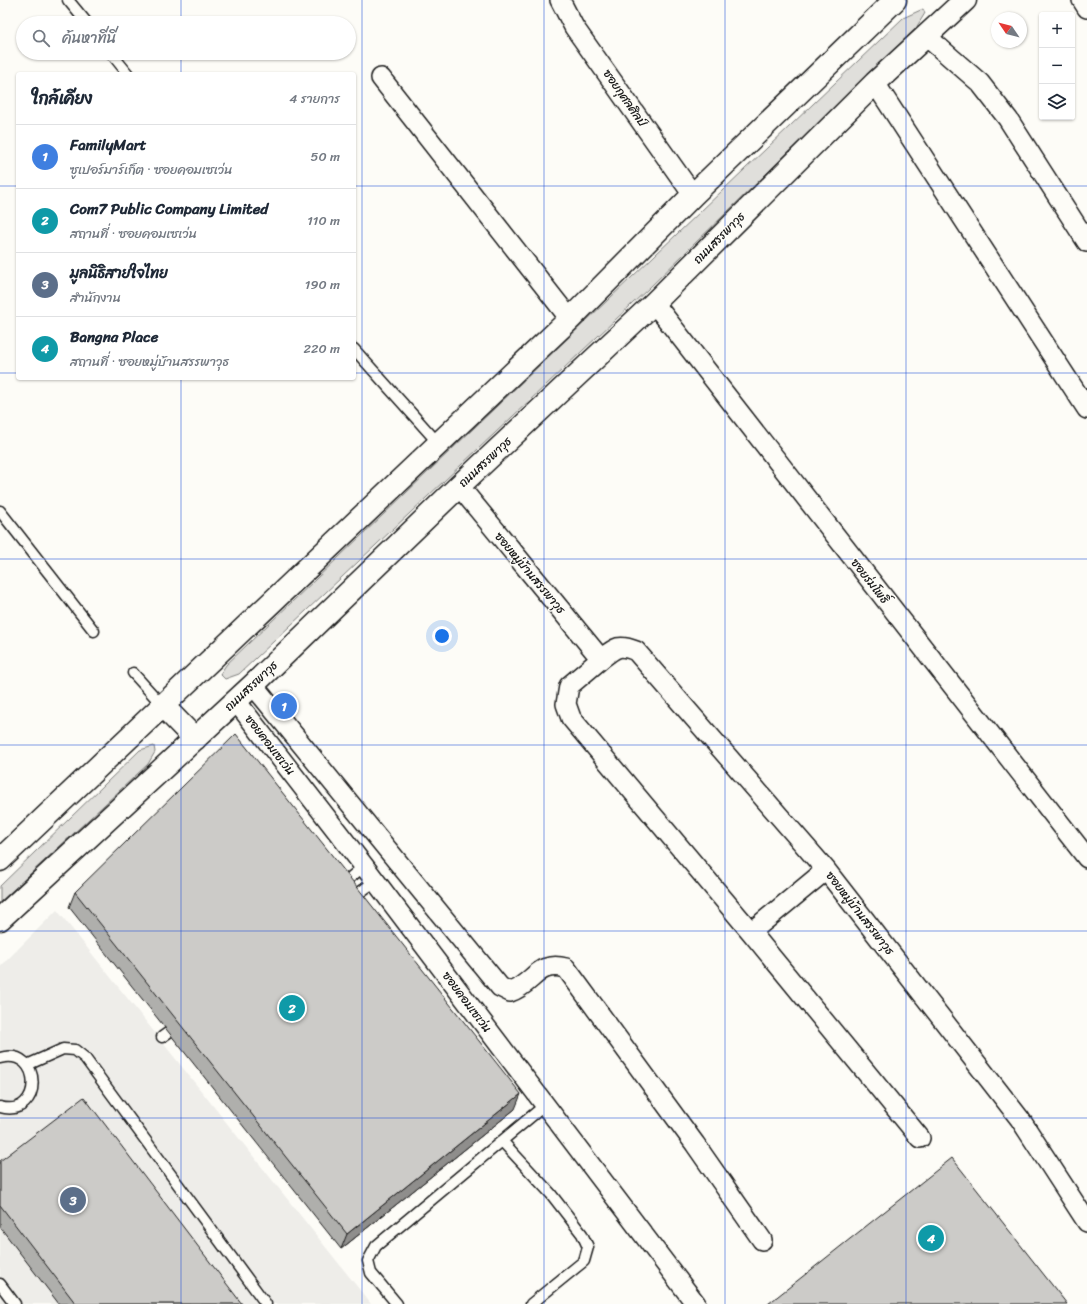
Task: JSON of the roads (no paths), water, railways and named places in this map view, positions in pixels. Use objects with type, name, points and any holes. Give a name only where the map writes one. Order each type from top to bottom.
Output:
[{"type":"main road","points":[[0,860],[570,319],[693,195],[895,0]]},
{"type":"main road","name":"ถนนสรรพาวุธ","points":[[0,919],[253,685],[459,486],[654,303],[875,84],[965,0]]},
{"type":"main road","points":[[162,705],[194,739]]},
{"type":"street","name":"ซอยกุศลศิลป์","points":[[560,0],[574,27],[693,195]]},
{"type":"street","points":[[1082,0],[1087,8]]},
{"type":"street","points":[[926,36],[980,83],[1008,119],[1087,242]]},
{"type":"street","points":[[381,78],[570,319]]},
{"type":"street","points":[[875,84],[1087,409]]},
{"type":"street","name":"ซอยร่มโพธิ์","points":[[654,303],[1087,858]]},
{"type":"street","name":"ซอยหมู่บ้านสรรพาวุธ","points":[[459,486],[601,659]]},
{"type":"street","name":"ซอยหมู่บ้านสรรพาวุธ","points":[[920,1138],[751,932],[571,718],[566,704],[568,686],[612,650],[624,646],[636,651],[826,870],[1020,1119],[1087,1222]]},
{"type":"street","points":[[253,685],[500,986],[510,992],[519,989],[546,966],[555,965],[566,968],[695,1144],[762,1240]]},
{"type":"street","name":"ซอยคอมเซเว่น","points":[[236,701],[369,873],[696,1304]]},
{"type":"street","points":[[751,932],[826,870]]},
{"type":"lane","points":[[68,0],[81,16]]},
{"type":"lane","points":[[117,60],[126,72]]},
{"type":"lane","points":[[356,351],[439,444]]},
{"type":"lane","points":[[0,511],[94,631]]},
{"type":"lane","points":[[133,673],[162,705]]},
{"type":"lane","points":[[330,895],[369,873]]},
{"type":"lane","points":[[340,909],[369,873]]},
{"type":"lane","points":[[162,1037],[187,1018]]},
{"type":"lane","points":[[27,1065],[63,1049],[75,1050],[85,1058],[266,1304]]},
{"type":"lane","points":[[0,1058],[11,1057],[20,1060],[27,1065],[32,1073],[34,1082],[28,1098],[22,1105],[14,1108],[0,1107]]},
{"type":"lane","points":[[397,1304],[371,1273],[368,1262],[376,1246],[545,1105]]},
{"type":"lane","points":[[502,1141],[551,1194],[582,1234],[588,1247],[584,1261],[531,1304]]},
{"type":"lane","points":[[0,1284],[15,1304]]},
{"type":"place","name":"FamilyMart","points":[[284,706]]},
{"type":"place","name":"Com7 Public Company Limited","points":[[292,1008]]},
{"type":"place","name":"มูลนิธิสายใจไทย","points":[[73,1200]]},
{"type":"place","name":"Bangna Place","points":[[931,1238]]}]
